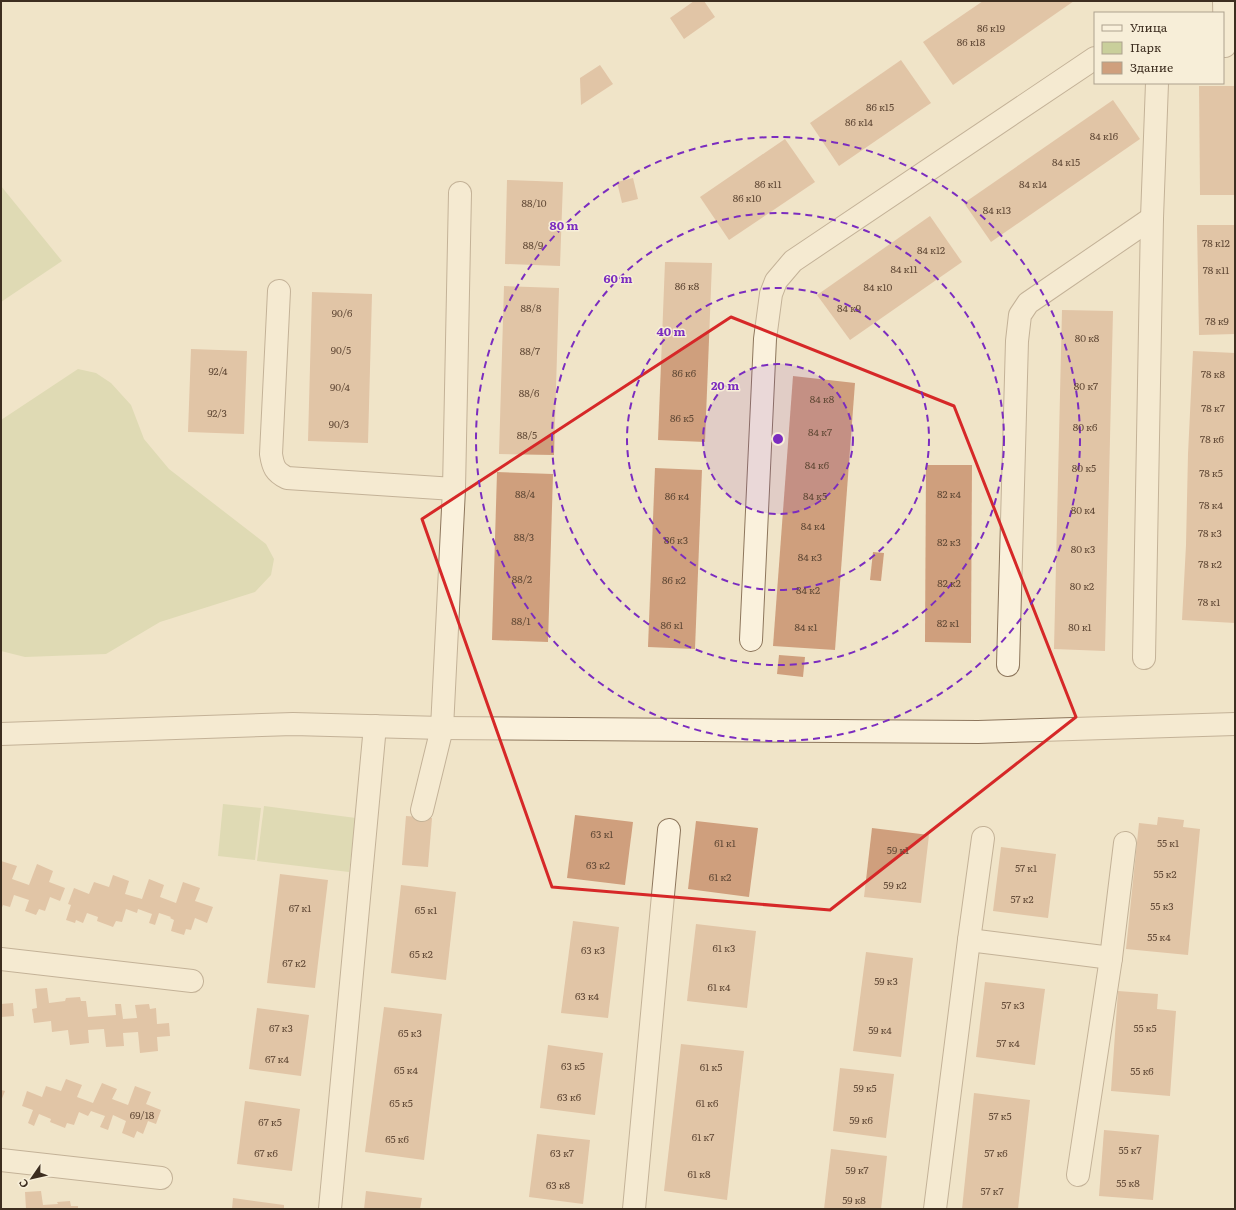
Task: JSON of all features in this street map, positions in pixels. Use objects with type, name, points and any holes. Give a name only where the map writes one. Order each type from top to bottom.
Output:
[{"type":"lane","points":[[1224,1],[1228,46]]},
{"type":"lane","points":[[751,640],[765,339],[771,294],[776,281],[793,261],[1094,59]]},
{"type":"lane","points":[[1144,658],[1152,218],[1158,84]]},
{"type":"lane","points":[[422,810],[442,728],[454,489],[460,193]]},
{"type":"lane","points":[[1008,665],[1017,341],[1020,315],[1028,303],[1152,218]]},
{"type":"lane","points":[[279,291],[271,454],[272,465],[279,474],[287,478],[454,489]]},
{"type":"lane","points":[[1,734],[293,724],[442,728],[978,732],[1235,724]]},
{"type":"lane","points":[[330,1209],[375,726]]},
{"type":"lane","points":[[634,1209],[669,830]]},
{"type":"lane","points":[[935,1209],[983,838]]},
{"type":"lane","points":[[1078,1176],[1111,958],[1125,843]]},
{"type":"lane","points":[[969,940],[1111,958]]},
{"type":"lane","points":[[1,959],[192,981]]},
{"type":"lane","points":[[1,1160],[161,1178]]},
{"type":"highlighted area","points":[[731,317],[954,406],[1076,717],[830,910],[552,887],[422,519]]},
{"type":"green space","points":[[1,186],[62,261],[1,302]]},
{"type":"green space","points":[[78,369],[96,373],[111,383],[131,405],[144,439],[169,469],[266,544],[274,559],[271,575],[255,592],[160,622],[106,654],[25,657],[1,651],[1,420]]},
{"type":"green space","points":[[223,804],[261,808],[255,860],[218,856]]},
{"type":"green space","points":[[264,806],[356,818],[349,872],[257,861]]},
{"type":"building","points":[[694,1],[704,1],[715,17],[684,39],[670,18]]},
{"type":"building","points":[[983,1],[1074,1],[953,85],[923,42]]},
{"type":"building","points":[[901,60],[931,103],[839,166],[810,123]]},
{"type":"building","points":[[600,65],[613,84],[581,105],[580,78]]},
{"type":"building","points":[[1199,86],[1235,86],[1235,195],[1200,195]]},
{"type":"building","points":[[1113,100],[1140,139],[991,242],[964,203]]},
{"type":"building","points":[[785,139],[815,182],[729,240],[700,197]]},
{"type":"building","points":[[633,178],[638,199],[622,203],[617,182]]},
{"type":"building","points":[[507,180],[563,182],[560,266],[505,264]]},
{"type":"building","points":[[930,216],[962,262],[850,340],[817,295]]},
{"type":"building","points":[[1197,225],[1235,225],[1235,334],[1199,335]]},
{"type":"building","points":[[665,262],[712,263],[705,442],[658,440]]},
{"type":"building","points":[[504,286],[559,288],[554,455],[499,454]]},
{"type":"building","points":[[312,292],[372,294],[368,443],[308,441]]},
{"type":"building","points":[[1062,310],[1113,311],[1105,651],[1054,649]]},
{"type":"building","points":[[191,349],[247,351],[244,434],[188,432]]},
{"type":"building","points":[[1193,351],[1235,353],[1235,623],[1182,620]]},
{"type":"building","points":[[793,376],[855,383],[835,650],[773,646]]},
{"type":"building","points":[[926,465],[972,465],[971,643],[925,642]]},
{"type":"building","points":[[655,468],[702,470],[695,649],[648,647]]},
{"type":"building","points":[[497,472],[553,474],[548,642],[492,640]]},
{"type":"building","points":[[873,552],[884,553],[881,581],[870,580]]},
{"type":"building","points":[[779,655],[805,657],[803,677],[777,674]]},
{"type":"building","points":[[575,815],[633,822],[625,885],[567,878]]},
{"type":"building","points":[[406,816],[432,818],[428,867],[402,865]]},
{"type":"building","points":[[1158,817],[1184,820],[1183,827],[1200,829],[1188,955],[1126,949],[1139,823],[1157,825]]},
{"type":"building","points":[[696,821],[758,828],[749,897],[688,889]]},
{"type":"building","points":[[872,828],[929,835],[921,903],[864,897]]},
{"type":"building","points":[[1001,847],[1056,854],[1048,918],[993,911]]},
{"type":"building","points":[[1,861],[17,866],[12,879],[29,885],[37,864],[53,871],[49,882],[65,888],[60,901],[50,897],[45,911],[39,909],[36,915],[25,911],[29,900],[14,895],[10,907],[3,905],[1,910]]},
{"type":"building","points":[[280,874],[328,880],[315,988],[267,983]]},
{"type":"building","points":[[113,875],[129,881],[125,894],[142,899],[149,879],[164,885],[160,897],[176,903],[183,882],[200,888],[195,901],[213,907],[207,923],[195,918],[191,930],[186,929],[184,935],[171,931],[174,920],[170,918],[171,917],[159,913],[155,925],[149,923],[152,914],[138,909],[137,913],[126,909],[122,922],[116,921],[113,927],[97,921],[98,917],[87,913],[83,923],[76,920],[75,923],[66,920],[71,905],[68,904],[74,888],[89,894],[94,882],[109,887]]},
{"type":"building","points":[[401,885],[456,892],[446,980],[391,973]]},
{"type":"building","points":[[573,921],[619,927],[608,1018],[561,1013]]},
{"type":"building","points":[[696,924],[756,931],[747,1008],[687,1001]]},
{"type":"building","points":[[866,952],[913,958],[901,1057],[853,1051]]},
{"type":"building","points":[[985,982],[1045,989],[1035,1065],[976,1057]]},
{"type":"building","points":[[47,988],[49,1003],[65,1001],[66,998],[80,997],[81,1001],[86,1001],[88,1017],[116,1015],[115,1004],[121,1004],[123,1019],[137,1018],[135,1005],[149,1004],[150,1009],[156,1008],[157,1024],[169,1023],[170,1036],[157,1037],[158,1051],[140,1053],[138,1032],[123,1033],[124,1046],[106,1047],[104,1029],[88,1030],[89,1043],[70,1045],[68,1030],[52,1032],[51,1021],[34,1023],[32,1009],[37,1008],[35,989]]},
{"type":"building","points":[[1118,991],[1158,994],[1157,1009],[1176,1011],[1170,1096],[1111,1091]]},
{"type":"building","points":[[13,1003],[14,1016],[1,1017],[1,1004]]},
{"type":"building","points":[[384,1007],[442,1014],[424,1160],[365,1152]]},
{"type":"building","points":[[257,1008],[309,1015],[301,1076],[249,1069]]},
{"type":"building","points":[[681,1044],[744,1051],[727,1200],[664,1191]]},
{"type":"building","points":[[548,1045],[603,1053],[595,1115],[540,1108]]},
{"type":"building","points":[[840,1068],[894,1074],[886,1138],[833,1131]]},
{"type":"building","points":[[66,1079],[82,1085],[77,1097],[93,1103],[102,1083],[117,1089],[112,1099],[128,1105],[135,1086],[151,1092],[146,1104],[161,1110],[156,1124],[148,1121],[143,1134],[137,1131],[134,1138],[122,1133],[126,1121],[113,1115],[108,1130],[100,1127],[105,1116],[91,1111],[88,1116],[79,1112],[74,1125],[67,1123],[65,1128],[50,1122],[51,1119],[39,1114],[34,1126],[28,1123],[33,1110],[22,1106],[27,1091],[42,1097],[46,1086],[61,1091]]},
{"type":"building","points":[[1,1090],[5,1091],[1,1101]]},
{"type":"building","points":[[974,1093],[1030,1100],[1018,1209],[962,1209]]},
{"type":"building","points":[[245,1101],[300,1109],[292,1171],[237,1164]]},
{"type":"building","points":[[1104,1130],[1159,1135],[1153,1200],[1099,1196]]},
{"type":"building","points":[[537,1134],[590,1140],[583,1204],[529,1197]]},
{"type":"building","points":[[831,1149],[887,1156],[881,1209],[824,1209]]},
{"type":"building","points":[[41,1191],[43,1205],[58,1204],[57,1202],[70,1201],[71,1206],[78,1206],[78,1209],[26,1209],[25,1192]]},
{"type":"building","points":[[366,1191],[422,1198],[420,1209],[364,1209]]},
{"type":"building","points":[[233,1198],[284,1205],[284,1209],[232,1209]]}]
